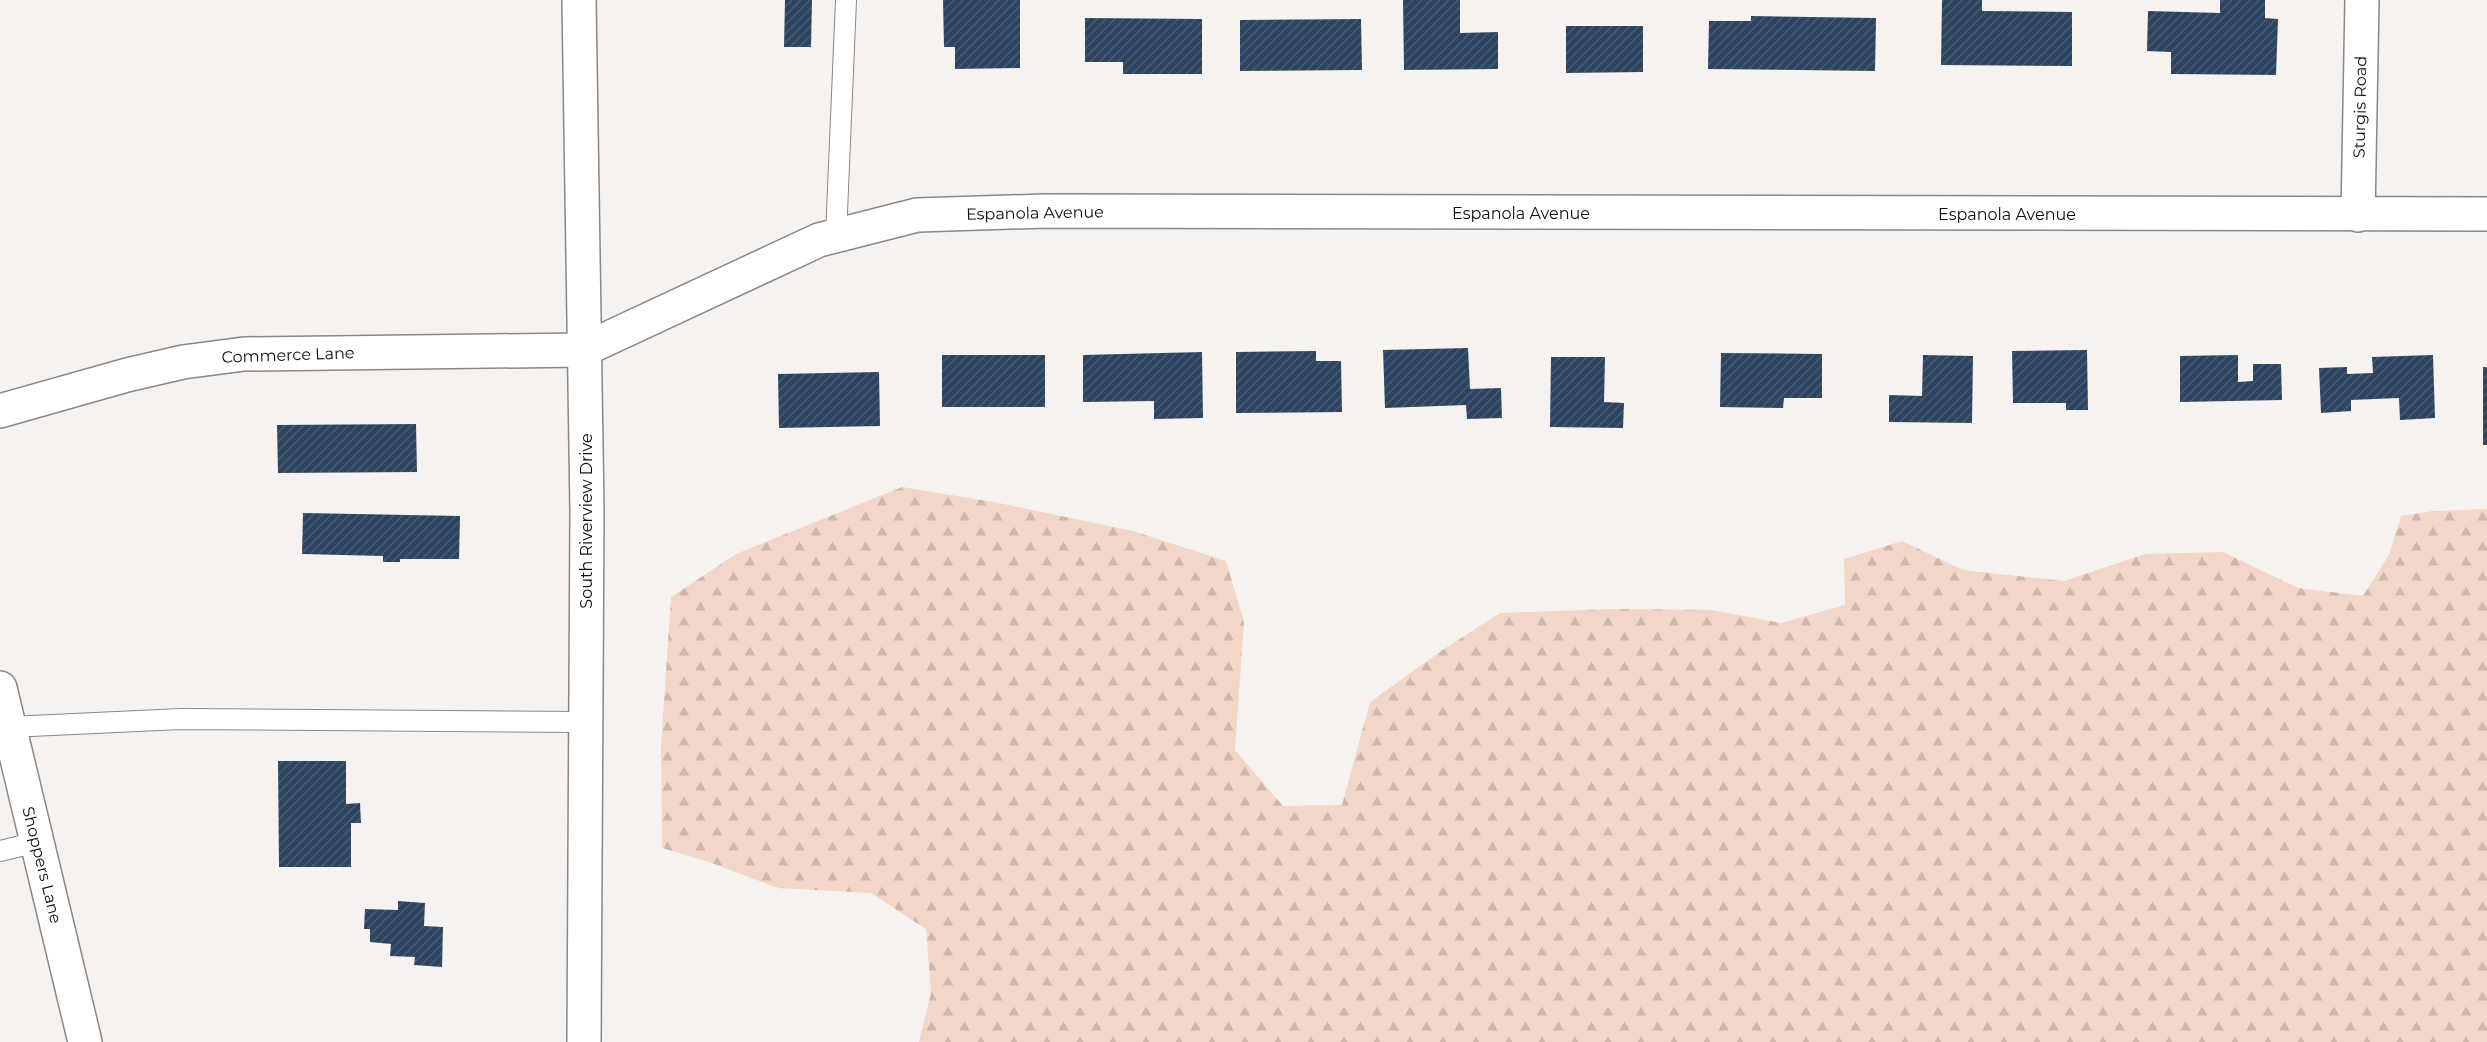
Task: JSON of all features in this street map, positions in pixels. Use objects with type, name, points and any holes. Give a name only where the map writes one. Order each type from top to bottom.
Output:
[{"type":"street","name":"South Riverview Drive","points":[[579,0],[587,511],[584,1042]]},
{"type":"street","name":"Sturgis Road","points":[[2358,215],[2362,0]]},
{"type":"street","name":"Espanola Avenue","points":[[583,350],[819,240],[916,216],[1046,211],[2487,214]]},
{"type":"street","name":"Commerce Lane","points":[[0,411],[127,375],[183,362],[244,354],[583,350]]},
{"type":"street","name":"Shoppers Lane","points":[[0,688],[37,842],[78,1040]]},
{"type":"lane","points":[[836,236],[846,0]]},
{"type":"lane","points":[[9,728],[181,719],[586,722]]},
{"type":"lane","points":[[0,851],[37,842]]},
{"type":"green space","points":[[902,487],[994,502],[1133,531],[1226,561],[1244,622],[1235,750],[1283,806],[1342,805],[1370,702],[1444,649],[1500,613],[1612,609],[1711,610],[1781,623],[1845,605],[1844,559],[1902,541],[1963,570],[2064,581],[2145,554],[2223,552],[2298,588],[2363,596],[2389,555],[2401,516],[2433,511],[2487,509],[2487,1042],[919,1042],[931,993],[926,929],[871,893],[778,888],[709,862],[662,848],[661,746],[671,597],[736,554]]},
{"type":"building","points":[[785,0],[812,0],[811,47],[784,47]]},
{"type":"building","points":[[943,0],[1020,0],[1020,68],[955,69],[955,47],[944,47]]},
{"type":"building","points":[[1403,0],[1460,0],[1460,33],[1498,32],[1498,69],[1404,70]]},
{"type":"building","points":[[1942,0],[1982,0],[1982,11],[2072,12],[2072,66],[1941,65]]},
{"type":"building","points":[[2220,0],[2265,0],[2265,18],[2278,19],[2276,75],[2171,74],[2171,52],[2147,51],[2148,11],[2220,13]]},
{"type":"building","points":[[1751,16],[1876,18],[1875,71],[1708,69],[1709,21],[1751,21]]},
{"type":"building","points":[[1085,18],[1202,19],[1202,74],[1123,74],[1123,62],[1085,62]]},
{"type":"building","points":[[1361,19],[1362,70],[1240,71],[1240,20]]},
{"type":"building","points":[[1566,26],[1643,26],[1643,72],[1566,73]]},
{"type":"building","points":[[1468,348],[1470,389],[1501,388],[1502,418],[1467,419],[1466,405],[1385,408],[1383,350]]},
{"type":"building","points":[[2087,350],[2088,410],[2066,410],[2066,403],[2013,403],[2012,351]]},
{"type":"building","points":[[1316,351],[1316,361],[1341,361],[1342,412],[1236,413],[1236,352]]},
{"type":"building","points":[[1202,352],[1203,418],[1154,419],[1154,401],[1083,402],[1083,355]]},
{"type":"building","points":[[1721,353],[1822,354],[1822,398],[1784,398],[1783,408],[1720,407]]},
{"type":"building","points":[[942,355],[1045,355],[1045,407],[942,407]]},
{"type":"building","points":[[1923,355],[1973,356],[1972,423],[1889,422],[1889,395],[1922,396]]},
{"type":"building","points":[[2238,355],[2238,382],[2253,381],[2253,364],[2281,364],[2282,400],[2180,402],[2180,356]]},
{"type":"building","points":[[2433,355],[2435,418],[2400,420],[2399,398],[2351,400],[2351,411],[2321,413],[2319,368],[2347,367],[2347,374],[2373,373],[2372,357]]},
{"type":"building","points":[[1551,357],[1605,357],[1604,402],[1624,403],[1623,428],[1550,427]]},
{"type":"building","points":[[2483,367],[2487,367],[2487,445],[2483,445]]},
{"type":"building","points":[[879,372],[880,426],[779,428],[778,374]]},
{"type":"building","points":[[416,424],[417,472],[278,473],[277,425]]},
{"type":"building","points":[[303,513],[460,516],[459,559],[400,559],[400,562],[383,562],[383,556],[302,554]]},
{"type":"building","points":[[278,761],[346,761],[346,804],[360,803],[361,823],[351,823],[351,867],[279,867]]},
{"type":"building","points":[[398,901],[425,903],[424,926],[443,927],[442,967],[414,965],[415,957],[390,956],[391,944],[370,942],[370,929],[364,929],[365,909],[398,910]]}]
